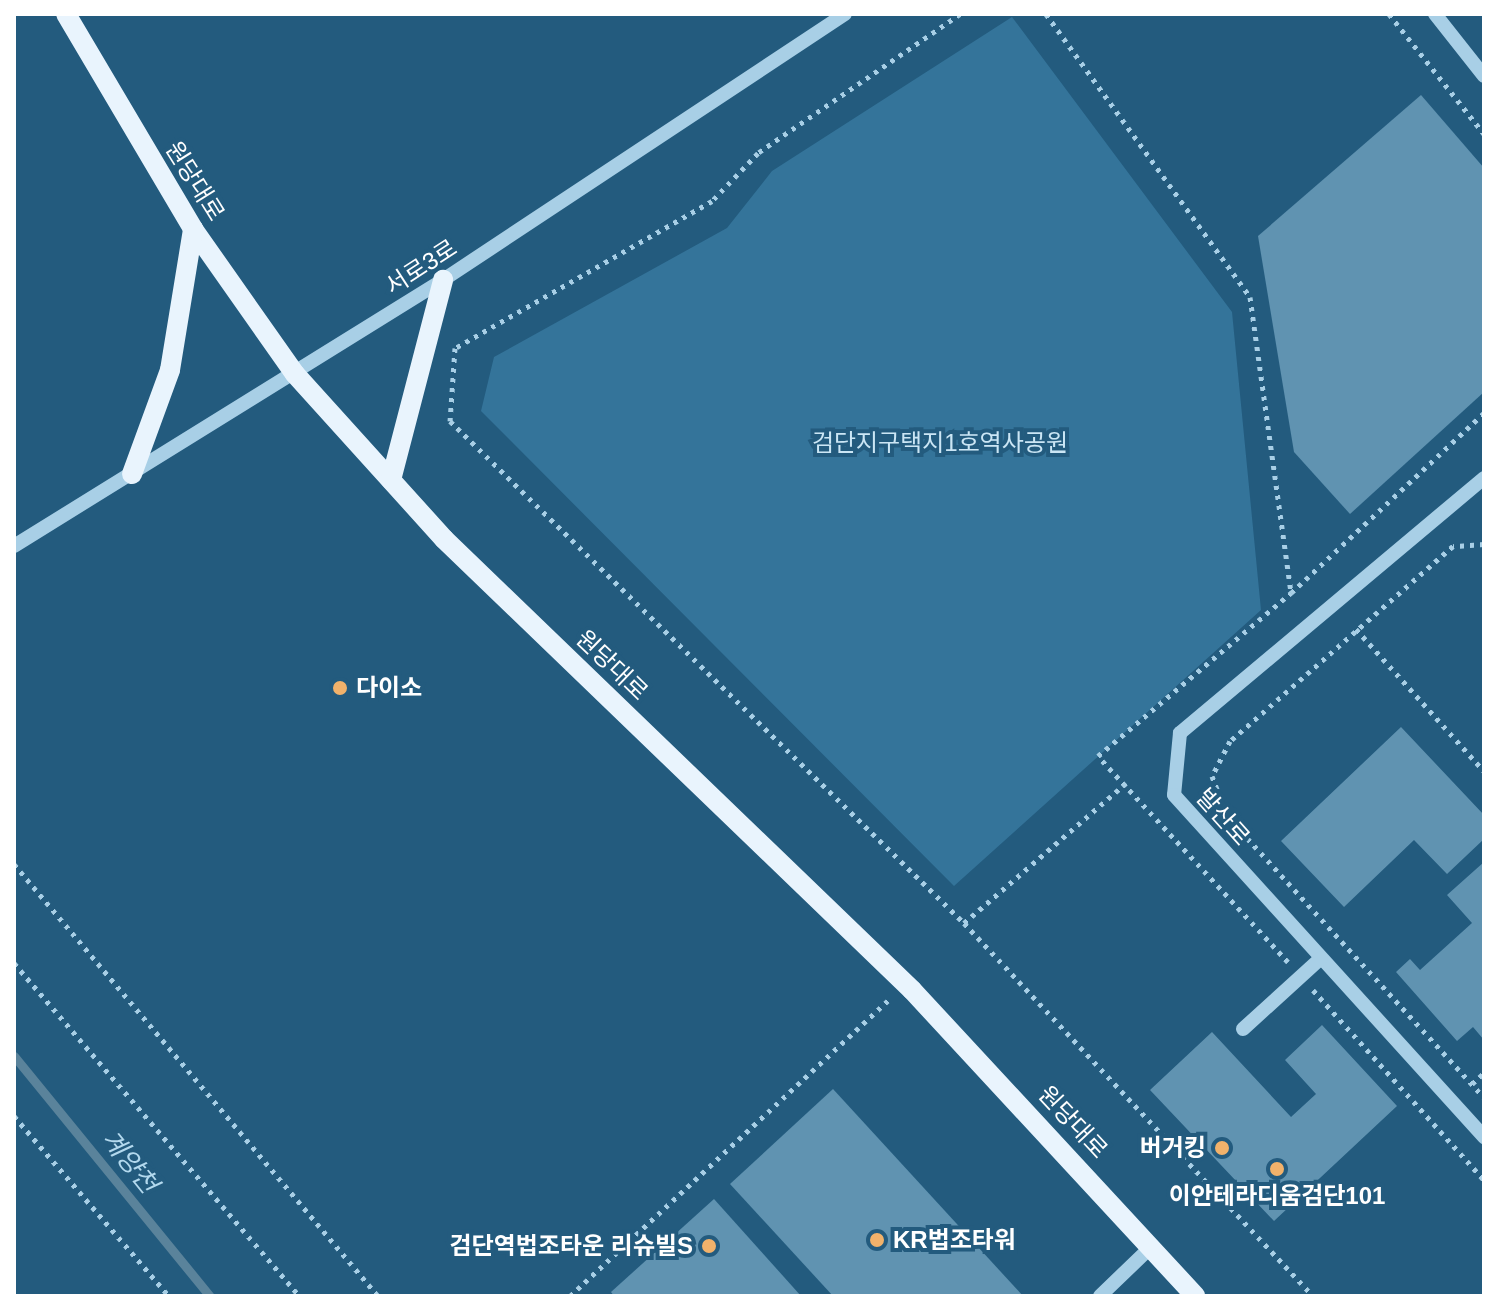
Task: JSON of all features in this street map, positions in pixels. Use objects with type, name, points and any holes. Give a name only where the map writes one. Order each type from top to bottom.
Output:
[{"type":"main road","name":"원당대로","points":[[66,14],[193,229],[295,374],[391,480],[906,984],[1195,1296]]},
{"type":"main road","points":[[132,474],[170,370],[193,229]]},
{"type":"main road","points":[[391,480],[443,280]]},
{"type":"street","name":"서로3로","points":[[14,546],[443,280],[845,14]]},
{"type":"street","points":[[1435,14],[1484,76]]},
{"type":"street","name":"발산로","points":[[1484,478],[1180,733],[1174,795],[1484,1137]]},
{"type":"street","points":[[1243,1029],[1321,958]]},
{"type":"street","points":[[1100,1296],[1151,1247]]},
{"type":"path","points":[[960,14],[758,153],[712,201],[455,348],[450,421],[964,923],[1313,1296]]},
{"type":"path","points":[[1046,14],[1250,297],[1291,593]]},
{"type":"path","points":[[1389,14],[1484,134]]},
{"type":"path","points":[[1484,413],[1291,593],[1098,756],[1126,783],[1484,1180]]},
{"type":"path","points":[[1484,544],[1453,546],[1230,741],[1212,776],[1227,816],[1484,1097]]},
{"type":"path","points":[[1356,629],[1484,771]]},
{"type":"path","points":[[964,923],[1126,783]]},
{"type":"path","points":[[14,864],[378,1296]]},
{"type":"path","points":[[14,963],[299,1296]]},
{"type":"path","points":[[570,1296],[906,984]]},
{"type":"path","points":[[1472,1084],[1484,1073]]},
{"type":"path","points":[[14,1116],[169,1296]]},
{"type":"green space","name":"검단지구택지1호역사공원","points":[[1012,17],[1232,312],[1261,610],[954,886],[481,411],[494,357],[727,228],[772,171]]},
{"type":"building","points":[[1421,95],[1484,168],[1484,392],[1350,514],[1294,452],[1258,236]]},
{"type":"building","points":[[1401,727],[1484,815],[1484,839],[1447,874],[1414,840],[1344,907],[1281,841]]},
{"type":"building","points":[[1484,862],[1484,1040],[1473,1027],[1457,1041],[1396,972],[1410,959],[1420,970],[1472,923],[1447,895]]},
{"type":"building","name":"이안테라디움검단101","points":[[1322,1025],[1397,1106],[1274,1221],[1150,1090],[1212,1032],[1291,1117],[1316,1094],[1285,1060]]},
{"type":"building","name":"KR법조타워","points":[[833,1089],[1023,1296],[833,1296],[730,1184]]},
{"type":"building","name":"검단역법조타운 리슈빌S","points":[[714,1199],[801,1296],[614,1296],[611,1292]]},
{"type":"waterway","name":"계양천","points":[[14,1056],[210,1296]]},
{"type":"place","name":"다이소","points":[[340,688]]},
{"type":"place","name":"버거킹","points":[[1222,1148]]},
{"type":"place","name":"이안테라디움검단101","points":[[1277,1169]]},
{"type":"place","name":"KR법조타워","points":[[877,1240]]},
{"type":"place","name":"검단역법조타운 리슈빌S","points":[[709,1246]]}]
